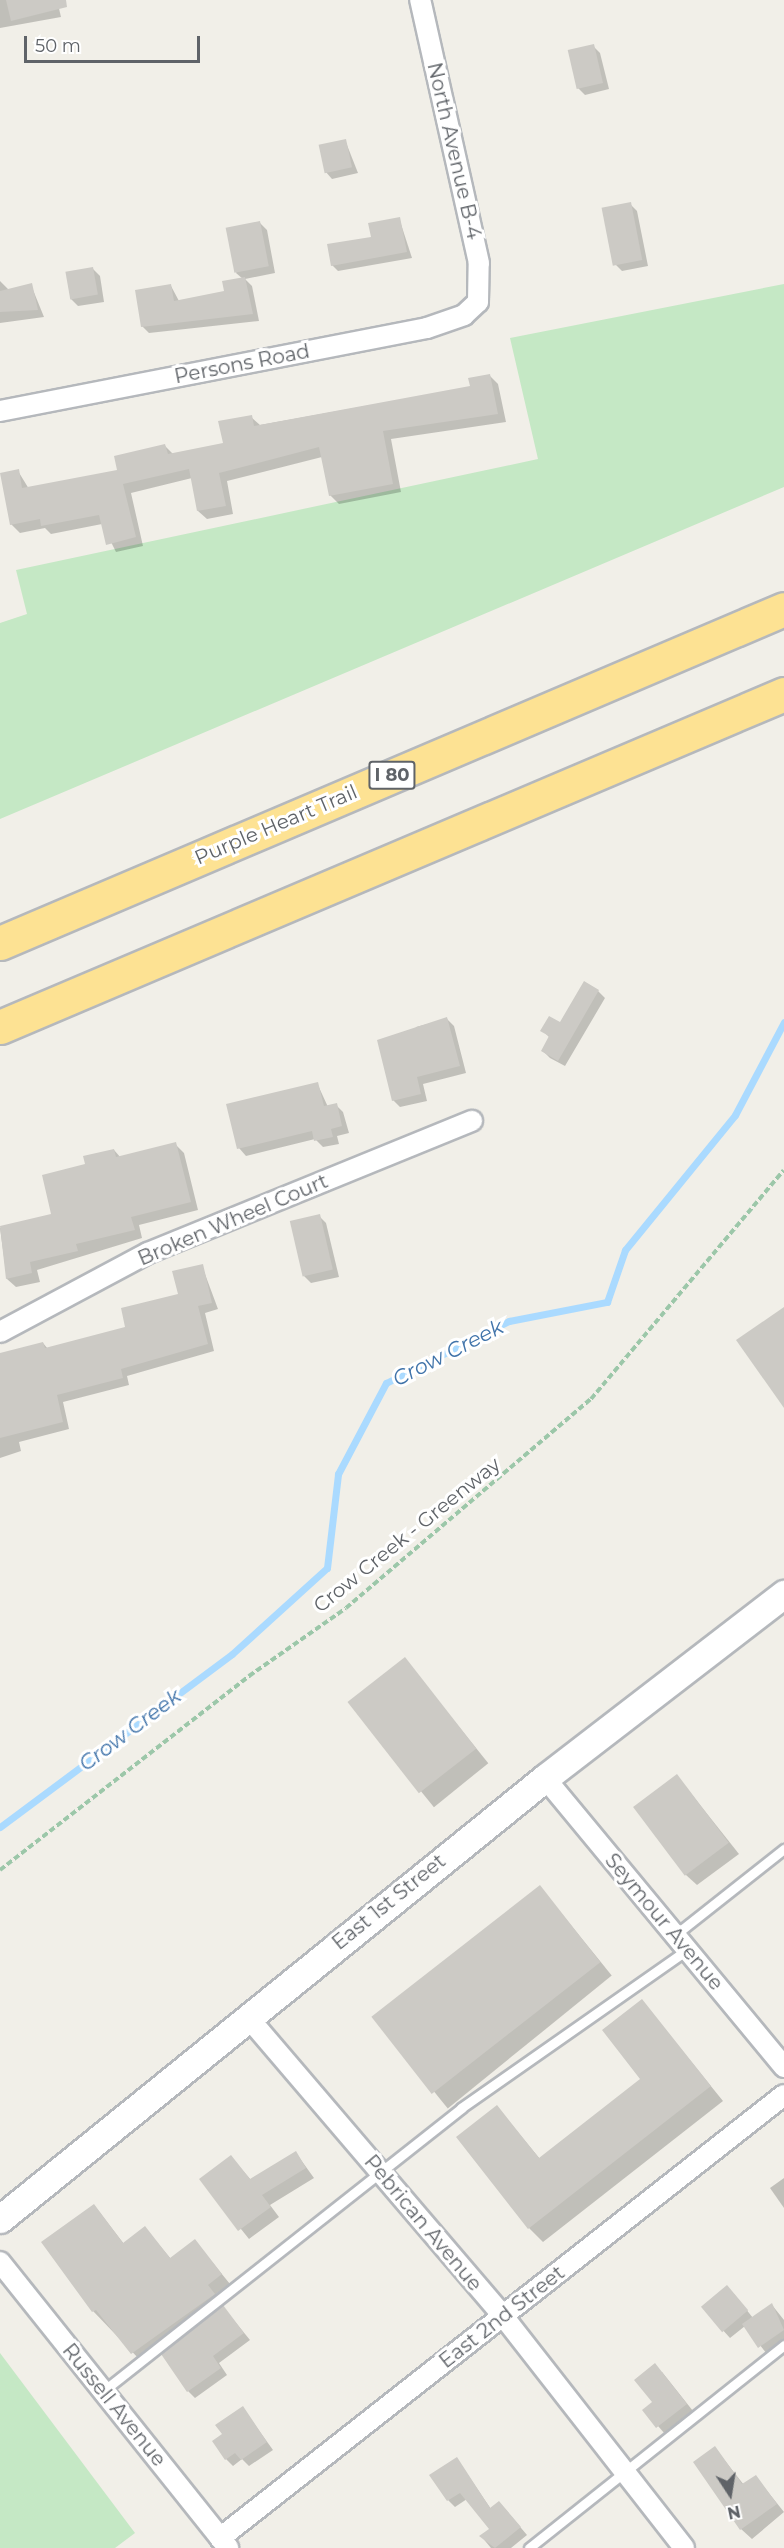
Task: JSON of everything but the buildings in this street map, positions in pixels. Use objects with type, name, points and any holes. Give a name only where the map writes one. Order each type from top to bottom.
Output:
[{"type":"highway","name":"Purple Heart Trail","points":[[0,943],[784,609]]},
{"type":"highway","points":[[0,1027],[784,694]]},
{"type":"highway","points":[[632,760],[784,705]]},
{"type":"street","name":"North Avenue B-4","points":[[420,0],[479,263],[478,303]]},
{"type":"street","name":"Persons Road","points":[[0,411],[427,328],[464,315],[478,303]]},
{"type":"street","name":"Broken Wheel Court","points":[[0,1332],[148,1253],[472,1121]]},
{"type":"street","name":"East 1st Street","points":[[0,2218],[247,2016],[545,1778],[784,1594]]},
{"type":"street","name":"Seymour Avenue","points":[[545,1778],[784,2067]]},
{"type":"street","name":"Pebrican Avenue","points":[[247,2016],[502,2316],[684,2548]]},
{"type":"street","name":"East 2nd Street","points":[[224,2543],[502,2316],[784,2095]]},
{"type":"street","name":"Russell Avenue","points":[[0,2262],[224,2543]]},
{"type":"lane","points":[[102,2391],[378,2170],[681,1942],[784,1849]]},
{"type":"lane","points":[[529,2548],[784,2345]]},
{"type":"path","name":"Crow Creek - Greenway","points":[[0,1870],[122,1780],[249,1676],[346,1608],[591,1399],[784,1170]]},
{"type":"green space","points":[[784,284],[784,487],[0,819],[0,623],[27,614],[16,570],[538,459],[510,338]]},
{"type":"green space","points":[[0,2353],[135,2533],[115,2548],[0,2548]]},
{"type":"waterway","name":"Crow Creek","points":[[0,1827],[232,1654],[327,1568],[338,1474],[386,1383],[509,1321],[607,1302],[625,1250],[735,1115],[784,1022]]}]
